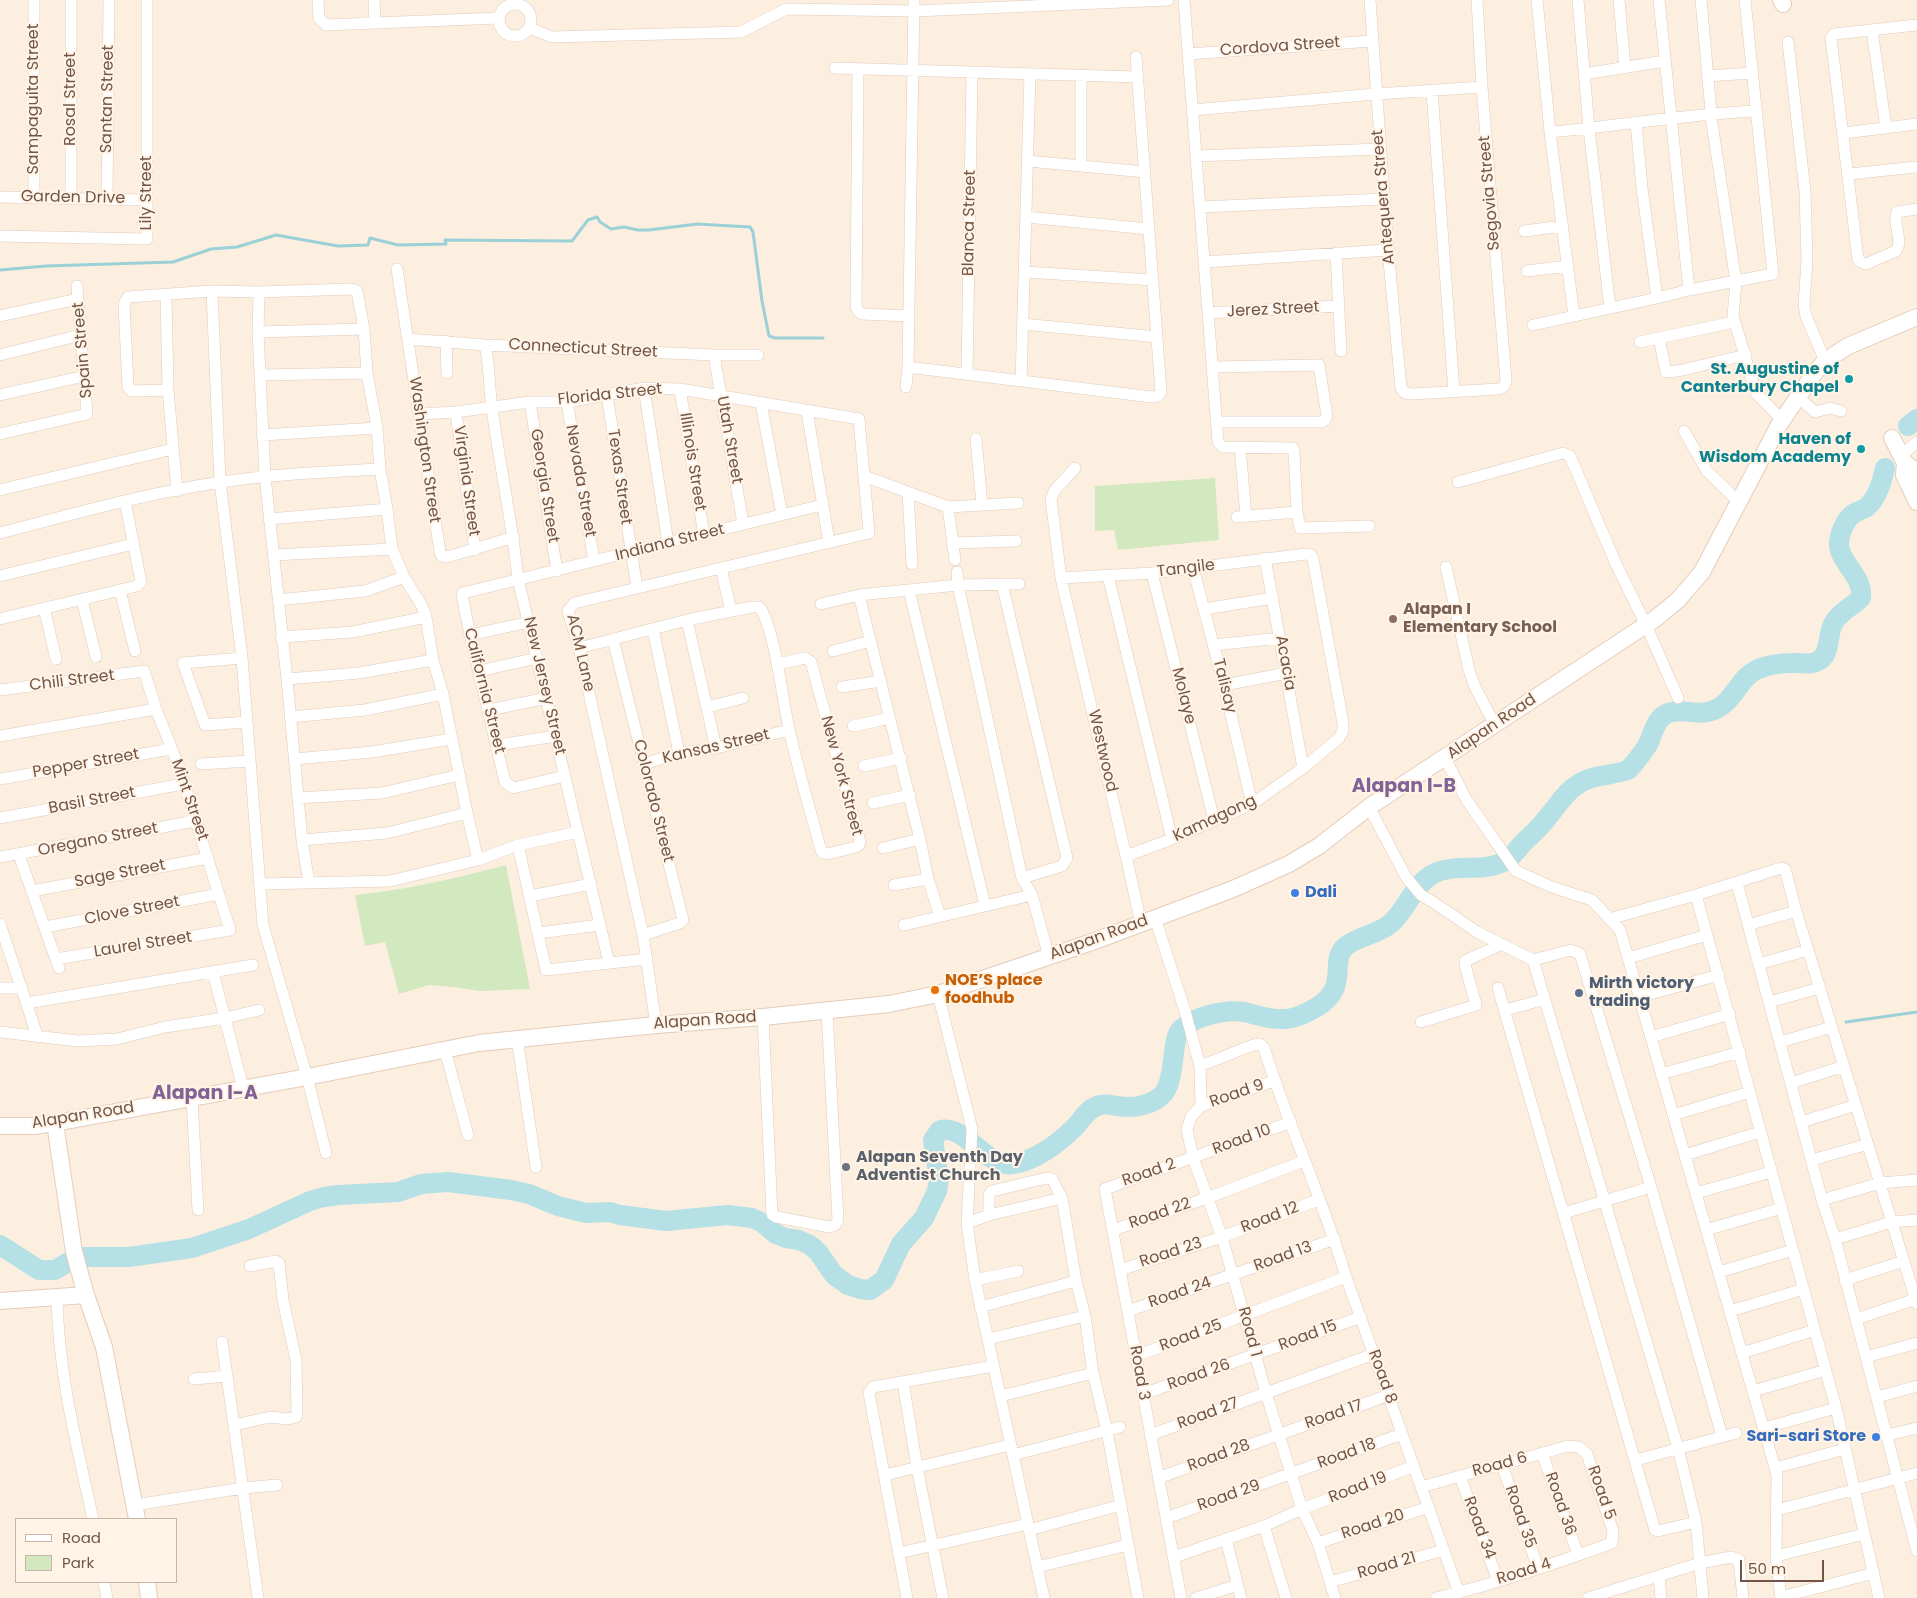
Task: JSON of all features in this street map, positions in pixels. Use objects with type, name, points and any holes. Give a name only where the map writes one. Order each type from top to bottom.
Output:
[{"type":"street","name":"Sampaguita Street","points":[[34,0],[34,198]]},
{"type":"street","name":"Rosal Street","points":[[71,0],[71,198]]},
{"type":"street","name":"Santan Street","points":[[107,199],[109,0]]},
{"type":"street","name":"Lily Street","points":[[0,236],[146,239],[147,0]]},
{"type":"street","points":[[318,0],[319,18],[326,25],[499,18]]},
{"type":"street","points":[[374,0],[375,22]]},
{"type":"street","points":[[530,28],[552,37],[741,32],[786,4],[914,6],[1168,0]]},
{"type":"street","points":[[1184,0],[1216,422],[1220,445],[1293,448],[1298,525],[1304,529],[1369,526]]},
{"type":"street","name":"Antequera Street","points":[[1370,0],[1388,250],[1401,388],[1405,393],[1412,394],[1454,392]]},
{"type":"street","name":"Segovia Street","points":[[1454,392],[1499,389],[1504,386],[1506,381],[1482,87],[1477,0]]},
{"type":"street","points":[[1537,0],[1550,132],[1574,316]]},
{"type":"street","points":[[1578,0],[1589,129],[1610,308]]},
{"type":"street","points":[[1619,0],[1625,68]]},
{"type":"street","points":[[1658,0],[1689,290]]},
{"type":"street","points":[[1701,0],[1710,113],[1736,282],[1734,322],[1746,355],[1756,393],[1782,420]]},
{"type":"street","points":[[1533,324],[1773,274],[1745,0]]},
{"type":"street","points":[[511,2],[522,6],[529,12],[531,18],[530,28],[523,35],[513,37],[501,28],[499,18],[503,10],[511,2]]},
{"type":"street","points":[[906,387],[908,368],[914,6]]},
{"type":"street","points":[[1917,25],[1834,34],[1831,38],[1858,259],[1866,264],[1896,251],[1899,244],[1895,216],[1897,212],[1917,209]]},
{"type":"street","points":[[1872,30],[1886,128]]},
{"type":"street","name":"Cordova Street","points":[[1188,54],[1372,41]]},
{"type":"street","points":[[1788,42],[1807,233],[1804,305],[1806,316],[1822,355]]},
{"type":"street","points":[[908,368],[1152,397],[1158,396],[1161,392],[1136,57]]},
{"type":"street","points":[[1584,74],[1665,61]]},
{"type":"street","points":[[835,68],[1138,77]]},
{"type":"street","points":[[858,69],[856,307],[862,314],[909,316]]},
{"type":"street","name":"Blanca Street","points":[[967,374],[972,73]]},
{"type":"street","points":[[1707,76],[1752,73]]},
{"type":"street","points":[[1021,381],[1030,74]]},
{"type":"street","points":[[1081,76],[1081,166]]},
{"type":"street","points":[[1192,110],[1482,87]]},
{"type":"street","points":[[1432,91],[1454,392]]},
{"type":"street","points":[[1550,132],[1589,129],[1710,113],[1756,111]]},
{"type":"street","points":[[1636,122],[1642,188],[1657,298]]},
{"type":"street","points":[[1844,133],[1917,124]]},
{"type":"street","points":[[1196,156],[1380,149]]},
{"type":"street","points":[[1028,161],[1145,172]]},
{"type":"street","points":[[1849,174],[1917,167]]},
{"type":"street","name":"Garden Drive","points":[[0,197],[147,200]]},
{"type":"street","points":[[1200,207],[1384,199]]},
{"type":"street","points":[[1026,217],[1149,229]]},
{"type":"street","points":[[1524,231],[1563,226]]},
{"type":"street","points":[[1204,262],[1388,250]]},
{"type":"street","points":[[1336,253],[1342,351]]},
{"type":"street","points":[[1527,271],[1568,266]]},
{"type":"street","name":"Washington Street","points":[[396,269],[440,552],[442,556],[447,557],[514,537]]},
{"type":"street","points":[[1025,272],[1153,280]]},
{"type":"street","name":"Spain Street","points":[[0,434],[87,414],[77,286]]},
{"type":"street","points":[[168,390],[132,391],[128,387],[124,304],[128,297],[212,291],[259,292],[355,289],[364,329],[367,373],[377,428],[380,469],[392,549],[404,577],[422,606],[426,617],[433,660],[443,694],[451,740],[478,860]]},
{"type":"street","points":[[212,291],[220,482],[242,658],[263,925],[307,1077],[326,1153]]},
{"type":"street","points":[[259,292],[258,332],[265,476],[302,840],[309,883]]},
{"type":"street","points":[[166,295],[168,390],[177,491]]},
{"type":"street","points":[[0,316],[78,299]]},
{"type":"street","name":"Jerez Street","points":[[1208,313],[1338,306]]},
{"type":"street","name":"Alapan Road","points":[[0,1126],[34,1126],[55,1123],[517,1038],[895,1004],[938,994],[1148,921],[1233,889],[1289,864],[1319,846],[1369,807],[1646,624],[1678,600],[1702,572],[1782,420],[1798,397],[1822,355],[1917,317]]},
{"type":"street","points":[[1640,342],[1734,322]]},
{"type":"street","points":[[1023,324],[1157,337]]},
{"type":"street","points":[[258,332],[364,329]]},
{"type":"street","points":[[0,355],[81,335]]},
{"type":"street","points":[[1659,338],[1666,372],[1678,372],[1746,355]]},
{"type":"street","name":"Connecticut Street","points":[[408,339],[485,345],[714,356],[758,355]]},
{"type":"street","points":[[446,341],[447,373]]},
{"type":"street","name":"New Jersey Street","points":[[485,345],[490,368],[492,406],[514,537],[518,579],[591,884],[599,925],[610,963]]},
{"type":"street","name":"Utah Street","points":[[714,356],[743,524]]},
{"type":"street","points":[[1212,366],[1319,365],[1327,416],[1322,422],[1216,422]]},
{"type":"street","points":[[260,375],[367,373]]},
{"type":"street","points":[[0,395],[85,376]]},
{"type":"street","points":[[644,388],[668,543]]},
{"type":"street","name":"Florida Street","points":[[419,414],[456,412],[530,402],[566,402],[644,388],[680,389],[859,420]]},
{"type":"street","name":"Illinois Street","points":[[680,389],[704,535]]},
{"type":"street","name":"Texas Street","points":[[607,395],[637,588]]},
{"type":"street","points":[[1798,397],[1815,412],[1830,408],[1841,411]]},
{"type":"street","name":"Georgia Street","points":[[530,402],[557,571]]},
{"type":"street","name":"Nevada Street","points":[[566,402],[594,561]]},
{"type":"street","points":[[761,403],[782,515]]},
{"type":"street","points":[[807,411],[829,542]]},
{"type":"street","name":"Virginia Street","points":[[456,412],[475,550]]},
{"type":"street","name":"ACM Lane","points":[[656,1025],[643,935],[579,648],[568,611],[574,603],[869,533],[859,420]]},
{"type":"street","points":[[262,435],[377,428]]},
{"type":"street","points":[[1684,431],[1707,471],[1738,502]]},
{"type":"street","points":[[1892,438],[1903,460],[1904,476],[1917,502]]},
{"type":"street","points":[[976,439],[982,505]]},
{"type":"street","points":[[1903,460],[1917,442]]},
{"type":"street","points":[[1240,447],[1241,516],[1297,512]]},
{"type":"street","points":[[0,490],[173,449]]},
{"type":"street","points":[[1458,482],[1563,452],[1570,456],[1616,564],[1646,624],[1678,698]]},
{"type":"street","points":[[1903,460],[1915,470],[1917,475]]},
{"type":"street","name":"Westwood","points":[[1076,468],[1056,490],[1051,499],[1061,578],[1126,856],[1148,921],[1185,1011],[1200,1066]]},
{"type":"street","points":[[0,533],[125,501],[220,482],[265,476],[380,469]]},
{"type":"street","points":[[864,476],[948,507],[1018,504]]},
{"type":"street","points":[[908,492],[912,564]]},
{"type":"street","points":[[0,619],[137,586],[140,582],[125,501]]},
{"type":"street","name":"Indiana Street","points":[[518,579],[822,505]]},
{"type":"street","points":[[948,507],[958,585],[1022,878],[1032,895],[1049,956]]},
{"type":"street","points":[[269,519],[387,509]]},
{"type":"street","points":[[952,543],[1016,541]]},
{"type":"street","points":[[0,576],[133,544]]},
{"type":"street","points":[[273,555],[392,549]]},
{"type":"street","name":"Tangile","points":[[1061,578],[1152,573],[1265,558],[1311,555],[1344,723],[1343,731]]},
{"type":"street","name":"Acacia","points":[[1265,558],[1303,768]]},
{"type":"street","points":[[1446,567],[1475,687],[1495,725]]},
{"type":"street","points":[[579,648],[686,620],[731,611],[721,568]]},
{"type":"street","name":"Talisay","points":[[1193,568],[1224,685],[1252,804]]},
{"type":"street","name":"Molaye","points":[[1152,573],[1214,820]]},
{"type":"street","points":[[1108,576],[1172,839]]},
{"type":"street","points":[[278,600],[365,591],[404,577]]},
{"type":"street","name":"California Street","points":[[518,579],[463,593],[462,595],[505,782],[513,788],[565,776]]},
{"type":"street","points":[[1002,584],[1067,858],[1062,866],[1022,878]]},
{"type":"street","points":[[821,604],[859,594],[958,585],[1019,584]]},
{"type":"street","points":[[120,590],[135,651]]},
{"type":"street","points":[[909,590],[985,905]]},
{"type":"street","points":[[859,594],[910,795],[928,879],[940,916]]},
{"type":"street","points":[[1204,608],[1273,598]]},
{"type":"street","points":[[82,599],[96,658]]},
{"type":"street","name":"New York Street","points":[[731,611],[752,607],[759,607],[762,611],[777,664],[789,730],[821,850],[827,854],[856,847],[860,842],[811,662],[805,658],[777,664]]},
{"type":"street","points":[[44,608],[56,659]]},
{"type":"street","points":[[281,636],[353,632],[426,617]]},
{"type":"street","points":[[686,620],[716,748]]},
{"type":"street","points":[[470,635],[529,622]]},
{"type":"street","points":[[653,629],[678,753]]},
{"type":"street","points":[[1213,645],[1280,638]]},
{"type":"street","name":"Colorado Street","points":[[613,639],[683,920],[680,923],[643,935]]},
{"type":"street","points":[[832,651],[871,642]]},
{"type":"street","points":[[242,658],[183,663],[205,725],[247,722]]},
{"type":"street","points":[[479,670],[537,658]]},
{"type":"street","points":[[287,679],[359,673],[433,660]]},
{"type":"street","name":"Chili Street","points":[[0,690],[144,671]]},
{"type":"street","name":"Mint Street","points":[[144,671],[208,858],[230,930]]},
{"type":"street","points":[[1224,685],[1287,673]]},
{"type":"street","points":[[842,687],[881,681]]},
{"type":"street","points":[[290,717],[365,710],[443,694]]},
{"type":"street","points":[[489,710],[547,698]]},
{"type":"street","points":[[707,707],[743,698]]},
{"type":"street","points":[[0,736],[156,709]]},
{"type":"street","points":[[853,726],[890,718]]},
{"type":"street","name":"Kansas Street","points":[[644,764],[678,753],[716,748],[789,730]]},
{"type":"street","name":"Kamagong","points":[[1126,856],[1172,839],[1252,804],[1303,768],[1339,738],[1343,731]]},
{"type":"street","points":[[498,745],[556,736]]},
{"type":"street","points":[[295,758],[372,752],[451,740]]},
{"type":"street","name":"Pepper Street","points":[[0,779],[171,749]]},
{"type":"street","points":[[864,766],[901,758]]},
{"type":"street","points":[[1444,758],[1466,799],[1516,871],[1552,887],[1592,900],[1620,930],[1777,1475],[1776,1556],[1781,1598],[1874,1573]]},
{"type":"street","points":[[201,764],[250,761]]},
{"type":"street","points":[[298,798],[382,793],[459,775]]},
{"type":"street","name":"Basil Street","points":[[0,818],[183,784]]},
{"type":"street","points":[[873,803],[910,795]]},
{"type":"street","points":[[1369,807],[1406,877],[1421,895],[1478,932],[1533,960],[1571,950],[1580,954],[1651,1187],[1722,1436]]},
{"type":"street","points":[[302,840],[387,833],[467,813]]},
{"type":"street","name":"Oregano Street","points":[[0,857],[195,821]]},
{"type":"street","points":[[261,884],[390,881],[478,860],[518,845],[578,832]]},
{"type":"street","points":[[883,848],[920,839]]},
{"type":"street","points":[[518,845],[546,970],[647,959]]},
{"type":"street","points":[[19,855],[45,927]]},
{"type":"street","name":"Sage Street","points":[[32,891],[208,858]]},
{"type":"street","points":[[1610,919],[1737,883],[1781,868],[1785,869],[1796,911],[1916,1301],[1856,1320]]},
{"type":"street","points":[[894,886],[928,879]]},
{"type":"street","points":[[1737,883],[1887,1435],[1897,1478],[1912,1515],[1917,1551]]},
{"type":"street","points":[[530,896],[591,884]]},
{"type":"street","name":"Clove Street","points":[[45,927],[219,894]]},
{"type":"street","points":[[904,925],[1032,895]]},
{"type":"street","points":[[1696,895],[1836,1408],[1879,1598]]},
{"type":"street","points":[[1748,925],[1796,911]]},
{"type":"street","points":[[0,924],[4,948],[22,988],[37,1035]]},
{"type":"street","points":[[538,934],[599,925]]},
{"type":"street","name":"Laurel Street","points":[[45,927],[57,963],[230,930]]},
{"type":"street","points":[[1628,958],[1708,935]]},
{"type":"street","points":[[1421,1022],[1476,1005],[1465,961],[1502,944]]},
{"type":"street","points":[[1759,964],[1808,950]]},
{"type":"street","points":[[1533,960],[1678,1448],[1696,1522],[1703,1598]]},
{"type":"street","points":[[27,1003],[253,965]]},
{"type":"street","points":[[212,972],[243,1088]]},
{"type":"street","points":[[1639,997],[1718,975]]},
{"type":"street","points":[[0,988],[22,988]]},
{"type":"street","points":[[1498,988],[1506,1010],[1655,1530],[1658,1531],[1696,1522]]},
{"type":"street","points":[[1769,1002],[1820,988]]},
{"type":"street","points":[[938,994],[972,1129],[967,1223],[975,1280],[1044,1598]]},
{"type":"street","points":[[1506,1010],[1545,999]]},
{"type":"street","points":[[3,1035],[37,1035],[78,1041],[117,1039],[164,1027],[225,1018],[259,1010]]},
{"type":"street","points":[[763,1017],[772,1214],[830,1227],[838,1220],[827,1011]]},
{"type":"street","points":[[1651,1037],[1730,1014]]},
{"type":"street","points":[[1780,1042],[1832,1027]]},
{"type":"street","points":[[517,1038],[536,1167]]},
{"type":"street","name":"Road 8","points":[[1200,1066],[1254,1045],[1260,1044],[1264,1048],[1274,1081],[1334,1238],[1346,1277],[1459,1593]]},
{"type":"street","points":[[444,1050],[468,1134]]},
{"type":"street","points":[[1661,1074],[1740,1052]]},
{"type":"street","points":[[1200,1066],[1201,1106]]},
{"type":"street","points":[[1791,1083],[1844,1066]]},
{"type":"street","name":"Road 9","points":[[1201,1106],[1274,1081]]},
{"type":"street","points":[[1674,1115],[1750,1092]]},
{"type":"street","points":[[192,1098],[198,1210]]},
{"type":"street","points":[[1801,1122],[1856,1105]]},
{"type":"street","name":"Road 1","points":[[1201,1106],[1191,1116],[1187,1129],[1193,1158],[1222,1237],[1255,1356],[1302,1509],[1318,1543],[1335,1598]]},
{"type":"street","name":"Road 10","points":[[1193,1158],[1290,1122]]},
{"type":"street","points":[[55,1123],[74,1252],[86,1295],[104,1347],[136,1512],[243,1488],[277,1485]]},
{"type":"street","points":[[1685,1155],[1760,1132]]},
{"type":"street","points":[[1812,1160],[1868,1144]]},
{"type":"street","name":"Road 2","points":[[1105,1189],[1193,1158]]},
{"type":"street","points":[[1207,1198],[1304,1161]]},
{"type":"street","points":[[1696,1193],[1771,1172]]},
{"type":"street","points":[[990,1215],[989,1194],[992,1191],[1047,1178],[1052,1180],[1062,1198],[1093,1373],[1107,1431],[1138,1598]]},
{"type":"street","points":[[1822,1200],[1880,1183],[1917,1180]]},
{"type":"street","points":[[1564,1213],[1651,1187]]},
{"type":"street","name":"Road 3","points":[[1105,1189],[1181,1598]]},
{"type":"street","points":[[967,1223],[990,1215],[1062,1198]]},
{"type":"street","name":"Road 22","points":[[1113,1230],[1207,1198]]},
{"type":"street","name":"Road 12","points":[[1222,1237],[1318,1200]]},
{"type":"street","points":[[1706,1230],[1782,1208]]},
{"type":"street","points":[[1834,1238],[1892,1222],[1917,1220]]},
{"type":"street","name":"Road 23","points":[[1120,1270],[1222,1237]]},
{"type":"street","name":"Road 13","points":[[1232,1275],[1334,1238]]},
{"type":"street","points":[[1719,1272],[1793,1250]]},
{"type":"street","points":[[235,1425],[270,1417],[296,1417],[297,1414],[296,1360],[283,1300],[279,1263],[276,1261],[250,1266]]},
{"type":"street","points":[[1845,1280],[1904,1261]]},
{"type":"street","points":[[975,1280],[1018,1271]]},
{"type":"street","name":"Road 24","points":[[1128,1311],[1232,1275]]},
{"type":"street","name":"Road 25","points":[[1136,1356],[1346,1277]]},
{"type":"street","points":[[980,1308],[1076,1281]]},
{"type":"street","points":[[1730,1311],[1804,1289]]},
{"type":"street","points":[[0,1301],[86,1295]]},
{"type":"street","points":[[57,1297],[58,1329],[68,1402],[93,1518]]},
{"type":"street","points":[[988,1339],[1084,1316]]},
{"type":"street","name":"Road 15","points":[[1255,1356],[1361,1317]]},
{"type":"street","points":[[1742,1353],[1815,1330]]},
{"type":"street","points":[[222,1342],[258,1598]]},
{"type":"street","points":[[1866,1357],[1917,1343]]},
{"type":"street","name":"Road 27","points":[[1150,1434],[1374,1354]]},
{"type":"street","name":"Road 26","points":[[1143,1394],[1255,1356]]},
{"type":"street","points":[[907,1598],[869,1393],[873,1387],[994,1366]]},
{"type":"street","points":[[1753,1391],[1826,1370]]},
{"type":"street","points":[[1001,1396],[1093,1373]]},
{"type":"street","points":[[194,1379],[227,1376]]},
{"type":"street","points":[[903,1382],[917,1467],[943,1598]]},
{"type":"street","points":[[1876,1397],[1917,1386]]},
{"type":"street","name":"Road 17","points":[[1279,1434],[1389,1395]]},
{"type":"street","points":[[1764,1428],[1836,1408]]},
{"type":"street","points":[[885,1475],[1120,1427]]},
{"type":"street","points":[[1887,1435],[1917,1428]]},
{"type":"street","points":[[1636,1460],[1736,1433]]},
{"type":"street","name":"Road 28","points":[[1158,1478],[1279,1434]]},
{"type":"street","name":"Road 18","points":[[1292,1474],[1402,1434]]},
{"type":"street","name":"Road 6","points":[[1422,1487],[1568,1446],[1579,1447]]},
{"type":"street","name":"Road 5","points":[[1579,1447],[1587,1454],[1614,1531],[1612,1543]]},
{"type":"street","points":[[1775,1468],[1845,1448]]},
{"type":"street","name":"Road 36","points":[[1542,1454],[1578,1556]]},
{"type":"street","name":"Road 35","points":[[1502,1465],[1538,1568]]},
{"type":"street","name":"Road 19","points":[[1302,1509],[1414,1466]]},
{"type":"street","points":[[1777,1510],[1853,1488],[1917,1473]]},
{"type":"street","name":"Road 29","points":[[1166,1518],[1292,1474]]},
{"type":"street","name":"Road 34","points":[[1460,1476],[1498,1581]]},
{"type":"street","points":[[899,1553],[1028,1527],[1121,1505]]},
{"type":"street","name":"Road 20","points":[[1318,1543],[1429,1507]]},
{"type":"street","points":[[1174,1557],[1264,1526],[1302,1509]]},
{"type":"street","points":[[1264,1526],[1286,1598]]},
{"type":"street","points":[[1776,1556],[1864,1534]]},
{"type":"street","points":[[1226,1539],[1241,1598]]},
{"type":"street","name":"Road 4","points":[[1436,1598],[1459,1593],[1578,1556],[1612,1543]]},
{"type":"street","points":[[1037,1567],[1128,1545]]},
{"type":"street","name":"Road 21","points":[[1330,1582],[1444,1550]]},
{"type":"street","points":[[1588,1598],[1624,1593],[1659,1577],[1700,1563],[1736,1557],[1739,1560],[1744,1598]]},
{"type":"street","points":[[1659,1577],[1661,1598]]},
{"type":"street","points":[[104,1583],[107,1598]]},
{"type":"street","points":[[147,1583],[149,1598]]},
{"type":"street","points":[[1196,1598],[1238,1585]]},
{"type":"green space","points":[[1215,478],[1219,540],[1118,550],[1114,530],[1095,531],[1095,486]]},
{"type":"green space","points":[[506,865],[530,989],[480,991],[429,985],[399,994],[385,942],[365,946],[355,895],[412,887]]},
{"type":"waterway","points":[[0,270],[46,266],[173,262],[211,249],[237,247],[276,235],[338,246],[368,245],[370,238],[398,245],[446,244],[445,240],[572,241],[588,220],[597,217],[600,222],[611,229],[624,227],[649,230],[697,224],[750,227],[753,232],[762,301],[769,336],[775,338],[823,338]]},
{"type":"waterway","points":[[1908,426],[1917,419]]},
{"type":"waterway","points":[[0,1245],[39,1270],[55,1270],[77,1257],[129,1257],[192,1248],[249,1229],[310,1201],[324,1197],[398,1192],[421,1184],[448,1182],[529,1194],[558,1206],[586,1213],[610,1212],[666,1221],[727,1215],[752,1218],[763,1223],[776,1234],[810,1245],[818,1252],[834,1275],[848,1285],[870,1290],[884,1280],[901,1244],[924,1218],[937,1191],[939,1179],[933,1140],[940,1130],[950,1130],[959,1134],[994,1160],[1004,1164],[1014,1164],[1031,1159],[1054,1145],[1075,1127],[1087,1113],[1097,1106],[1105,1104],[1124,1107],[1137,1106],[1155,1101],[1164,1093],[1168,1086],[1178,1034],[1187,1024],[1211,1014],[1236,1011],[1268,1018],[1288,1019],[1297,1017],[1317,1007],[1333,991],[1341,952],[1346,946],[1390,924],[1420,885],[1433,874],[1451,869],[1489,866],[1507,860],[1541,825],[1572,788],[1589,779],[1628,770],[1647,746],[1659,720],[1666,714],[1680,711],[1708,712],[1724,704],[1747,676],[1758,669],[1784,663],[1811,663],[1822,658],[1827,650],[1833,624],[1842,613],[1861,598],[1859,582],[1839,549],[1841,533],[1850,516],[1867,507],[1874,499],[1885,468]]},
{"type":"waterway","points":[[1846,1022],[1917,1012]]},
{"type":"place","name":"St. Augustine of Canterbury Chapel","points":[[1849,379]]},
{"type":"place","name":"Haven of Wisdom Academy","points":[[1861,449]]},
{"type":"place","name":"Alapan I Elementary School","points":[[1393,619]]},
{"type":"place","name":"Dali","points":[[1295,893]]},
{"type":"place","name":"NOE’S place foodhub","points":[[935,990]]},
{"type":"place","name":"Mirth victory trading","points":[[1579,993]]},
{"type":"place","name":"Alapan Seventh Day Adventist Church","points":[[846,1167]]},
{"type":"place","name":"Sari-sari Store","points":[[1876,1437]]},
{"type":"district","name":"Alapan I-B","points":[[1404,787]]},
{"type":"district","name":"Alapan I-A","points":[[205,1094]]}]
